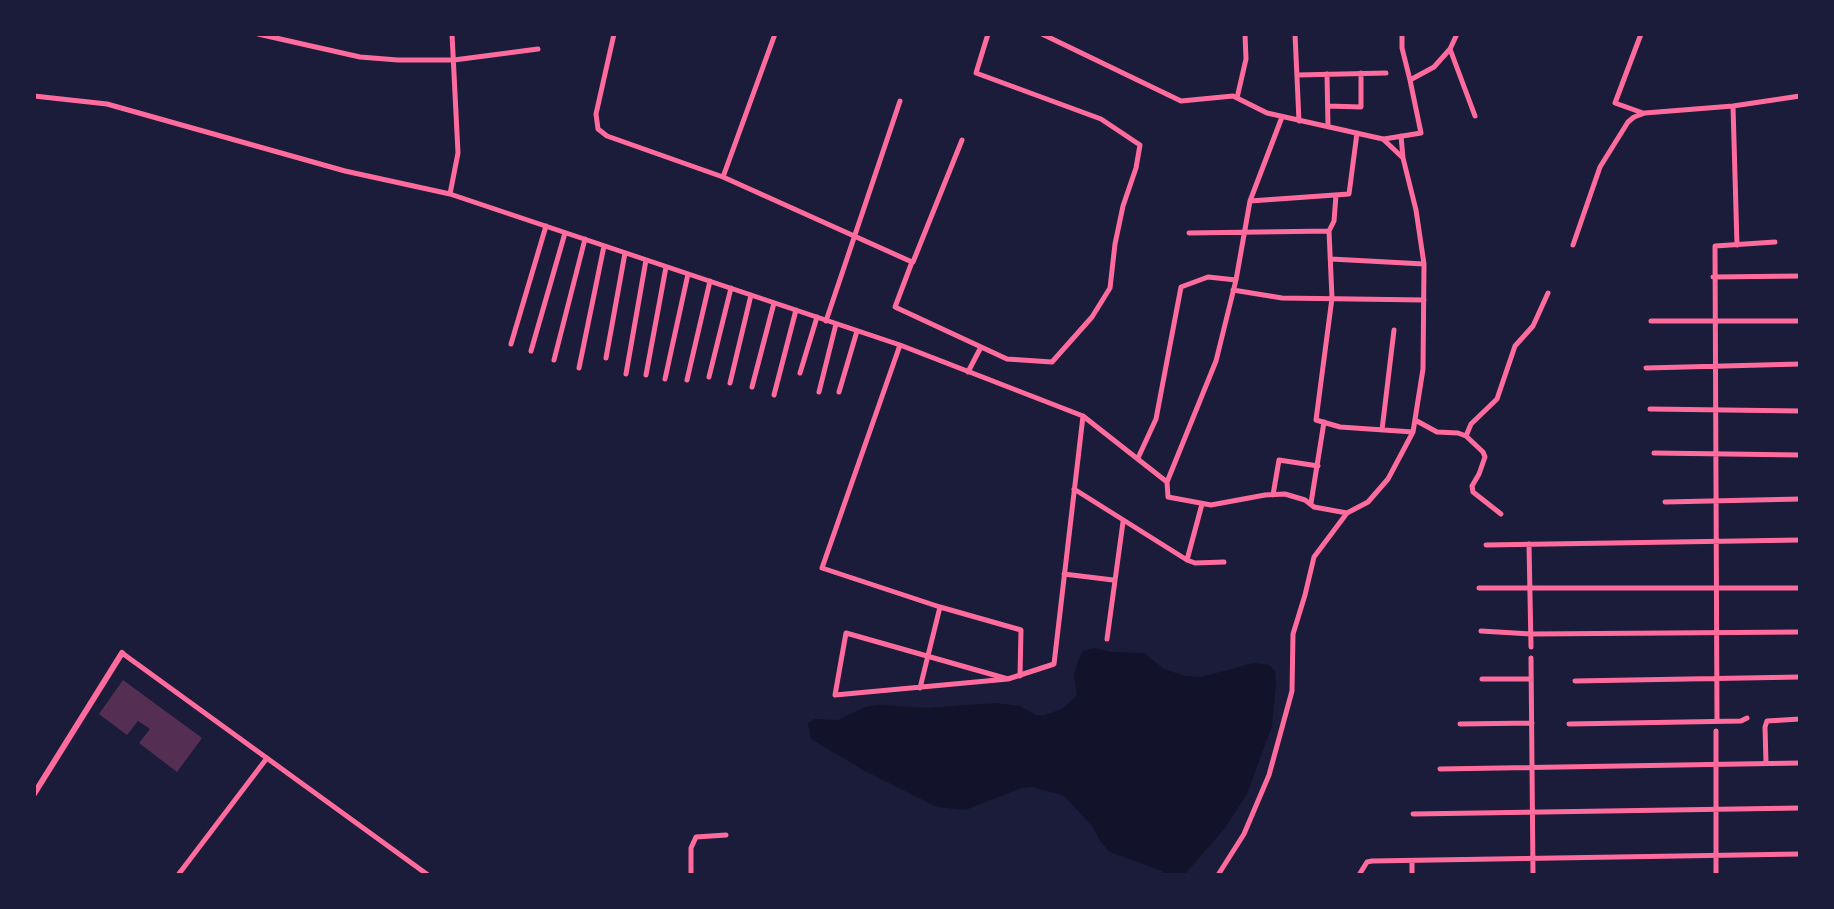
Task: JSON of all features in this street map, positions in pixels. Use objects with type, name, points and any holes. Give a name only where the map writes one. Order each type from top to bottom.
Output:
[{"type":"street","points":[[258,34],[360,57],[454,60],[538,49]]},
{"type":"street","points":[[450,194],[458,153],[452,34]]},
{"type":"street","points":[[614,34],[596,114],[598,129],[607,136],[723,177],[912,262]]},
{"type":"street","points":[[723,177],[775,34]]},
{"type":"street","points":[[962,140],[895,307],[1007,359],[1052,362],[1092,317],[1110,288],[1117,231],[1140,145],[1101,119],[976,73],[988,34]]},
{"type":"street","points":[[1042,34],[1181,101],[1233,96],[1267,113],[1383,139],[1421,133],[1402,48],[1402,34]]},
{"type":"street","points":[[1237,98],[1246,59],[1245,34]]},
{"type":"street","points":[[1295,34],[1299,121]]},
{"type":"street","points":[[1410,80],[1434,67],[1450,49],[1457,34]]},
{"type":"street","points":[[1641,34],[1615,103],[1645,113]]},
{"type":"street","points":[[1450,49],[1475,116]]},
{"type":"street","points":[[1328,106],[1361,107],[1361,73]]},
{"type":"street","points":[[1298,75],[1386,73]]},
{"type":"street","points":[[1327,74],[1328,127]]},
{"type":"street","points":[[34,96],[107,104],[345,171],[450,194],[900,345],[1083,416],[1167,482]]},
{"type":"street","points":[[1573,245],[1600,167],[1634,117],[1645,113],[1733,106],[1800,96]]},
{"type":"street","points":[[826,321],[900,101]]},
{"type":"street","points":[[1733,106],[1737,245]]},
{"type":"street","points":[[1282,117],[1250,201],[1236,280],[1216,361],[1167,482],[1168,497],[1202,504],[1285,494],[1311,503],[1314,507],[1347,513]]},
{"type":"street","points":[[1250,201],[1349,194],[1357,133]]},
{"type":"street","points":[[1218,875],[1244,834],[1269,775],[1292,691],[1293,634],[1314,557],[1347,513],[1368,502],[1388,479],[1413,432],[1423,369],[1424,264],[1401,136]]},
{"type":"street","points":[[1383,139],[1403,158]]},
{"type":"street","points":[[1336,195],[1334,221],[1329,231],[1332,298],[1316,420],[1340,427],[1413,432]]},
{"type":"street","points":[[511,344],[546,226]]},
{"type":"street","points":[[1189,233],[1329,231]]},
{"type":"street","points":[[531,351],[565,233]]},
{"type":"street","points":[[554,360],[585,239]]},
{"type":"street","points":[[1717,721],[1715,246],[1775,242]]},
{"type":"street","points":[[579,368],[604,246]]},
{"type":"street","points":[[606,358],[625,253]]},
{"type":"street","points":[[1331,259],[1424,264]]},
{"type":"street","points":[[626,374],[646,260]]},
{"type":"street","points":[[646,375],[666,267]]},
{"type":"street","points":[[665,379],[688,274]]},
{"type":"street","points":[[1713,277],[1800,276]]},
{"type":"street","points":[[1138,459],[1156,419],[1181,287],[1208,277],[1236,280]]},
{"type":"street","points":[[687,380],[710,281]]},
{"type":"street","points":[[709,377],[731,288]]},
{"type":"street","points":[[1233,290],[1282,298],[1424,300]]},
{"type":"street","points":[[1466,436],[1471,424],[1497,399],[1515,346],[1533,326],[1548,293]]},
{"type":"street","points":[[730,383],[751,295]]},
{"type":"street","points":[[752,387],[774,303]]},
{"type":"street","points":[[774,395],[796,310]]},
{"type":"street","points":[[800,373],[817,317]]},
{"type":"street","points":[[1651,321],[1800,321]]},
{"type":"street","points":[[819,392],[836,324]]},
{"type":"street","points":[[1382,430],[1394,330]]},
{"type":"street","points":[[839,392],[857,331]]},
{"type":"street","points":[[900,345],[822,568],[1021,630],[1020,676]]},
{"type":"street","points":[[968,372],[981,347]]},
{"type":"street","points":[[1646,368],[1800,364]]},
{"type":"street","points":[[1650,409],[1800,411]]},
{"type":"street","points":[[1008,679],[846,633],[835,695],[1008,679],[1054,664],[1083,416]]},
{"type":"street","points":[[1415,420],[1437,432],[1466,436],[1483,452],[1485,457],[1472,486],[1473,492],[1501,514]]},
{"type":"street","points":[[1311,503],[1324,422]]},
{"type":"street","points":[[1654,453],[1800,455]]},
{"type":"street","points":[[1273,495],[1279,460],[1318,466]]},
{"type":"street","points":[[1074,489],[1187,560],[1195,563],[1224,562]]},
{"type":"street","points":[[1665,502],[1800,499]]},
{"type":"street","points":[[1187,560],[1202,504]]},
{"type":"street","points":[[1107,639],[1123,522]]},
{"type":"street","points":[[1486,545],[1800,540]]},
{"type":"street","points":[[1529,544],[1531,647]]},
{"type":"street","points":[[1064,574],[1113,580]]},
{"type":"street","points":[[1479,588],[1800,588]]},
{"type":"street","points":[[920,688],[940,607]]},
{"type":"street","points":[[1481,631],[1531,634],[1800,632]]},
{"type":"street","points":[[34,794],[122,653],[428,875]]},
{"type":"street","points":[[1531,658],[1533,875]]},
{"type":"street","points":[[1575,681],[1800,677]]},
{"type":"street","points":[[1482,679],[1531,679]]},
{"type":"street","points":[[1569,724],[1741,721],[1747,718]]},
{"type":"street","points":[[1766,763],[1767,721],[1800,719]]},
{"type":"street","points":[[1460,724],[1532,723]]},
{"type":"street","points":[[1716,731],[1716,875]]},
{"type":"street","points":[[178,875],[267,758]]},
{"type":"street","points":[[1440,769],[1800,763]]},
{"type":"street","points":[[1413,814],[1800,808]]},
{"type":"street","points":[[691,875],[691,848],[696,837],[726,835]]},
{"type":"street","points":[[1359,875],[1367,862],[1800,854]]},
{"type":"street","points":[[1412,861],[1412,875]]},
{"type":"shaded area","points":[[1095,648],[1144,653],[1164,669],[1185,676],[1201,677],[1254,663],[1269,665],[1275,671],[1272,726],[1247,794],[1225,828],[1184,875],[1164,875],[1162,871],[1110,852],[1093,827],[1063,795],[1032,787],[965,810],[937,807],[865,771],[811,739],[808,723],[815,719],[838,720],[865,707],[878,705],[928,708],[995,703],[1020,706],[1036,715],[1045,715],[1062,709],[1077,695],[1074,675],[1079,658],[1083,651]]},
{"type":"building","points":[[123,680],[202,738],[177,772],[139,743],[150,729],[138,721],[127,735],[99,714]]}]
